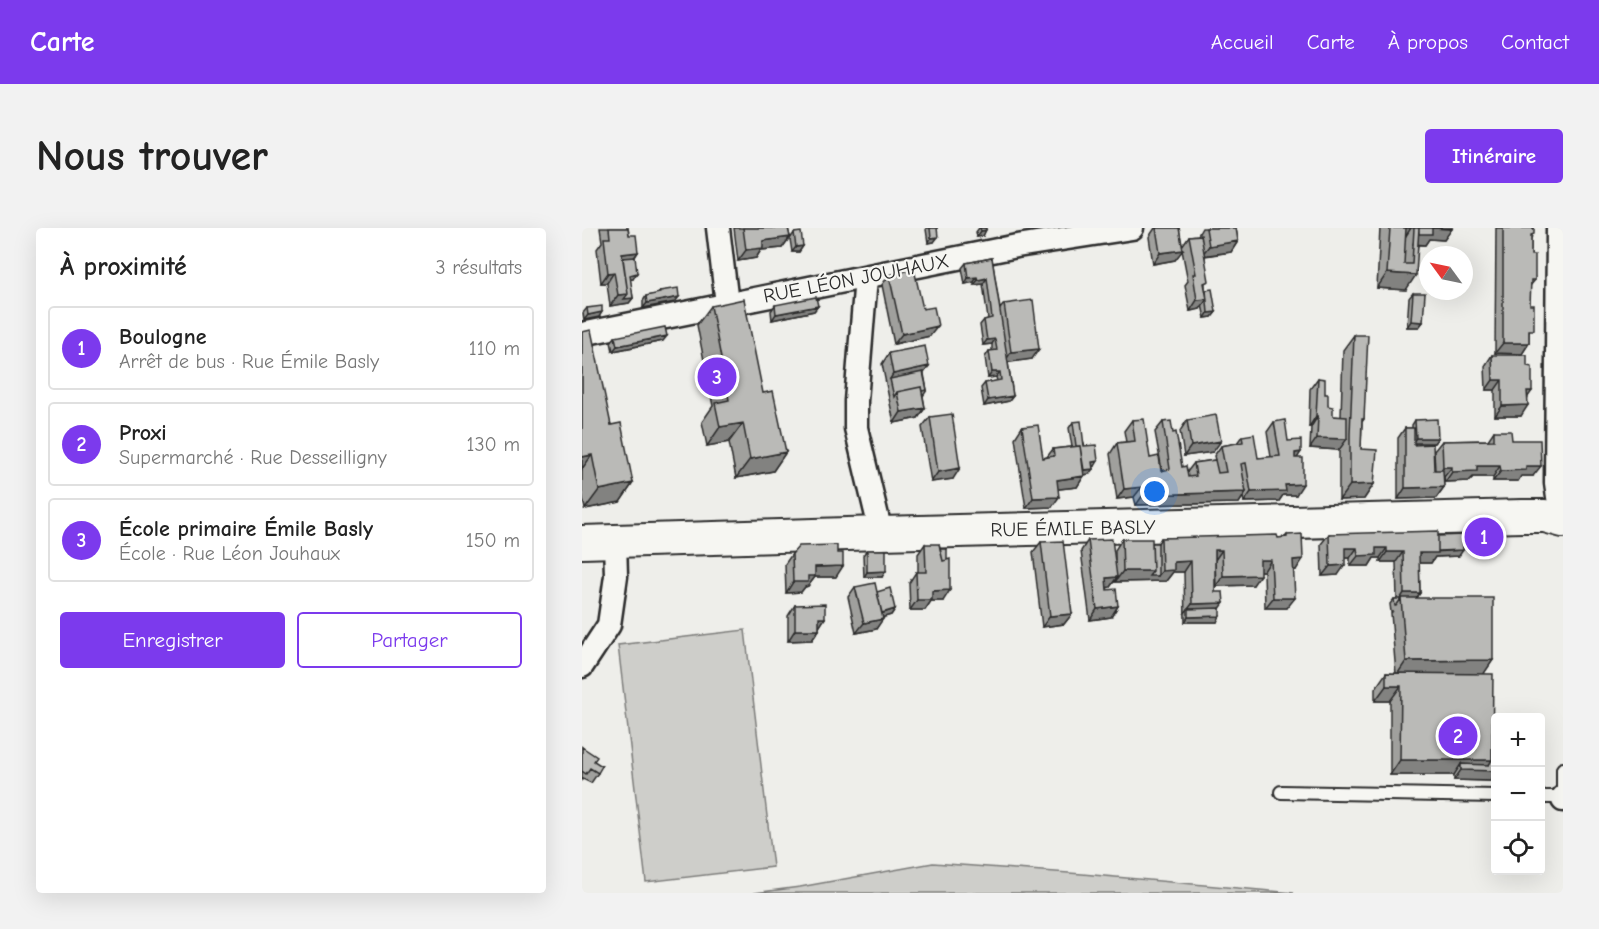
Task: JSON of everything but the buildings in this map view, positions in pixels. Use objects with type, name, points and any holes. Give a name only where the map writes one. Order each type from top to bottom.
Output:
[{"type":"street","points":[[718,228],[728,304]]},
{"type":"street","name":"RUE LÉON JOUHAUX","points":[[582,334],[866,277],[1016,237],[1132,228]]},
{"type":"street","points":[[1558,228],[1556,483],[1563,516]]},
{"type":"street","points":[[866,277],[856,428],[880,532]]},
{"type":"street","name":"RUE ÉMILE BASLY","points":[[582,542],[1522,516],[1545,516],[1563,521]]},
{"type":"street","points":[[582,666],[609,625],[616,576],[615,541]]},
{"type":"lane","points":[[1545,797],[1563,799],[1563,769]]},
{"type":"lane","points":[[1281,792],[1491,796]]},
{"type":"shaded area","points":[[745,630],[773,867],[646,882],[618,645]]},
{"type":"shaded area","points":[[933,863],[1082,874],[1294,893],[754,893]]},
{"type":"place","name":"École primaire Émile Basly","points":[[717,377]]},
{"type":"place","name":"Boulogne","points":[[1484,537]]},
{"type":"place","name":"Proxi","points":[[1458,736]]}]
